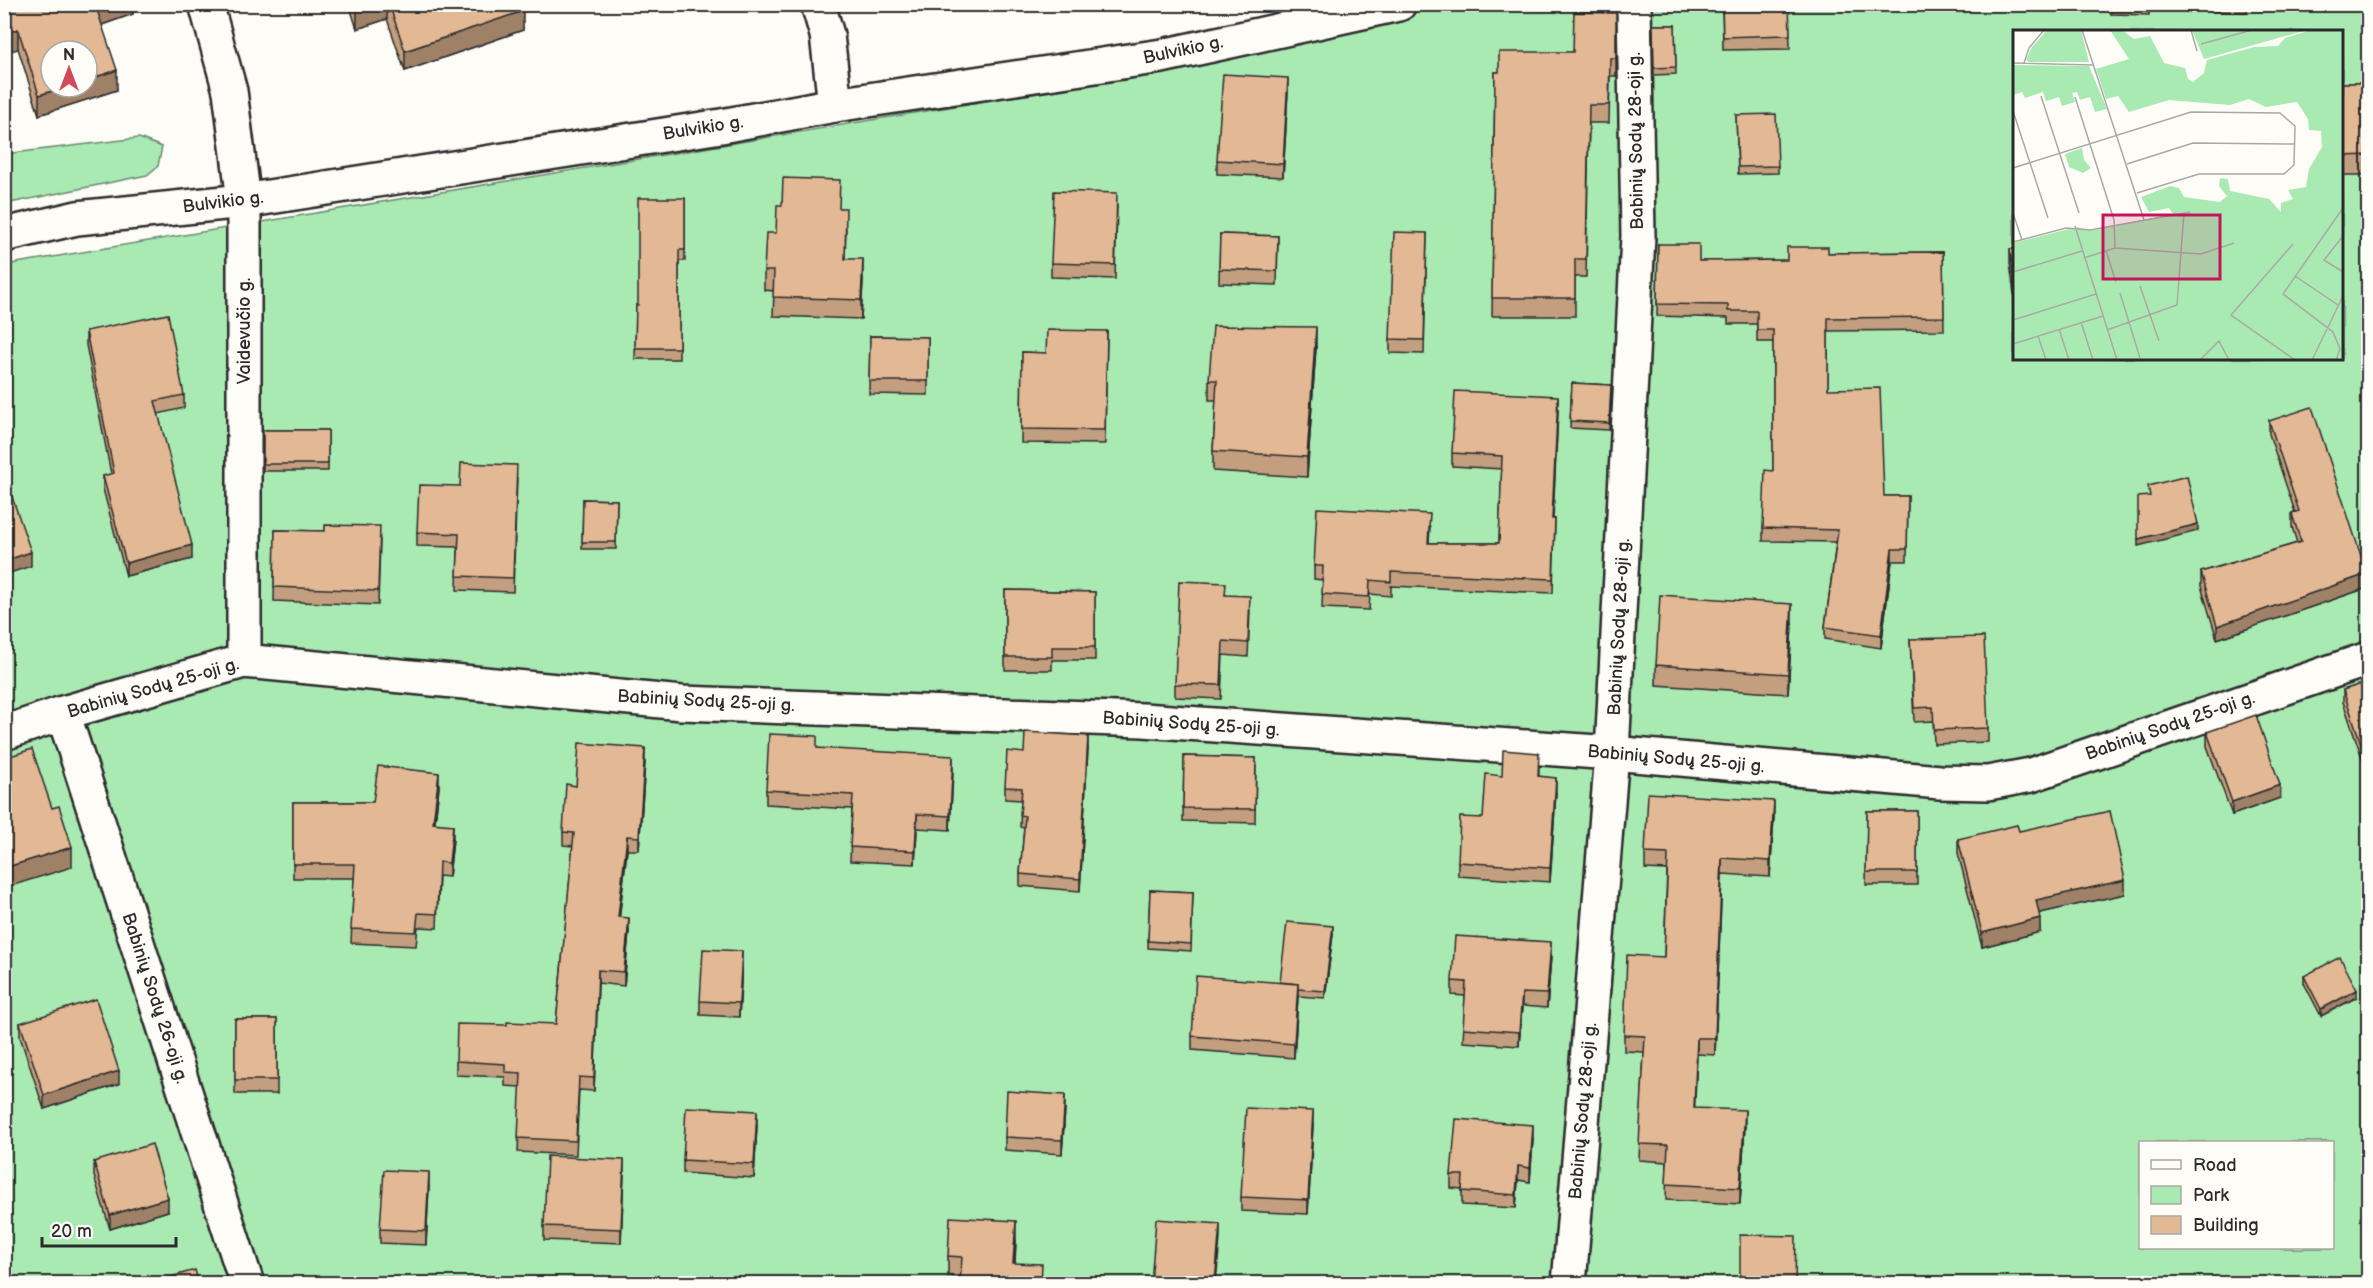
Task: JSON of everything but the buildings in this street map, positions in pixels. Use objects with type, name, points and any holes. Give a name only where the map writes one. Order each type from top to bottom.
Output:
[{"type":"street","name":"Vaidevučio g.","points":[[206,4],[230,91],[244,201],[244,661]]},
{"type":"street","points":[[818,4],[827,35],[835,105]]},
{"type":"street","name":"Bulvikio g.","points":[[4,235],[77,218],[244,201],[722,126],[835,105],[1162,56],[1399,4]]},
{"type":"street","name":"Babinių Sodų 28-oji g.","points":[[1569,1284],[1612,753],[1638,236],[1634,4]]},
{"type":"street","name":"Babinių Sodų 25-oji g.","points":[[4,733],[63,713],[244,661],[682,703],[1143,720],[1612,753],[1940,782],[1988,783],[2031,775],[2368,659]]},
{"type":"street","name":"Babinių Sodų 26-oji g.","points":[[63,713],[247,1284]]},
{"type":"green space","points":[[1333,5],[2368,5],[2368,1283],[5,1284],[5,265],[1189,67]]},
{"type":"green space","points":[[139,138],[162,147],[158,166],[147,175],[5,204],[5,154]]}]
